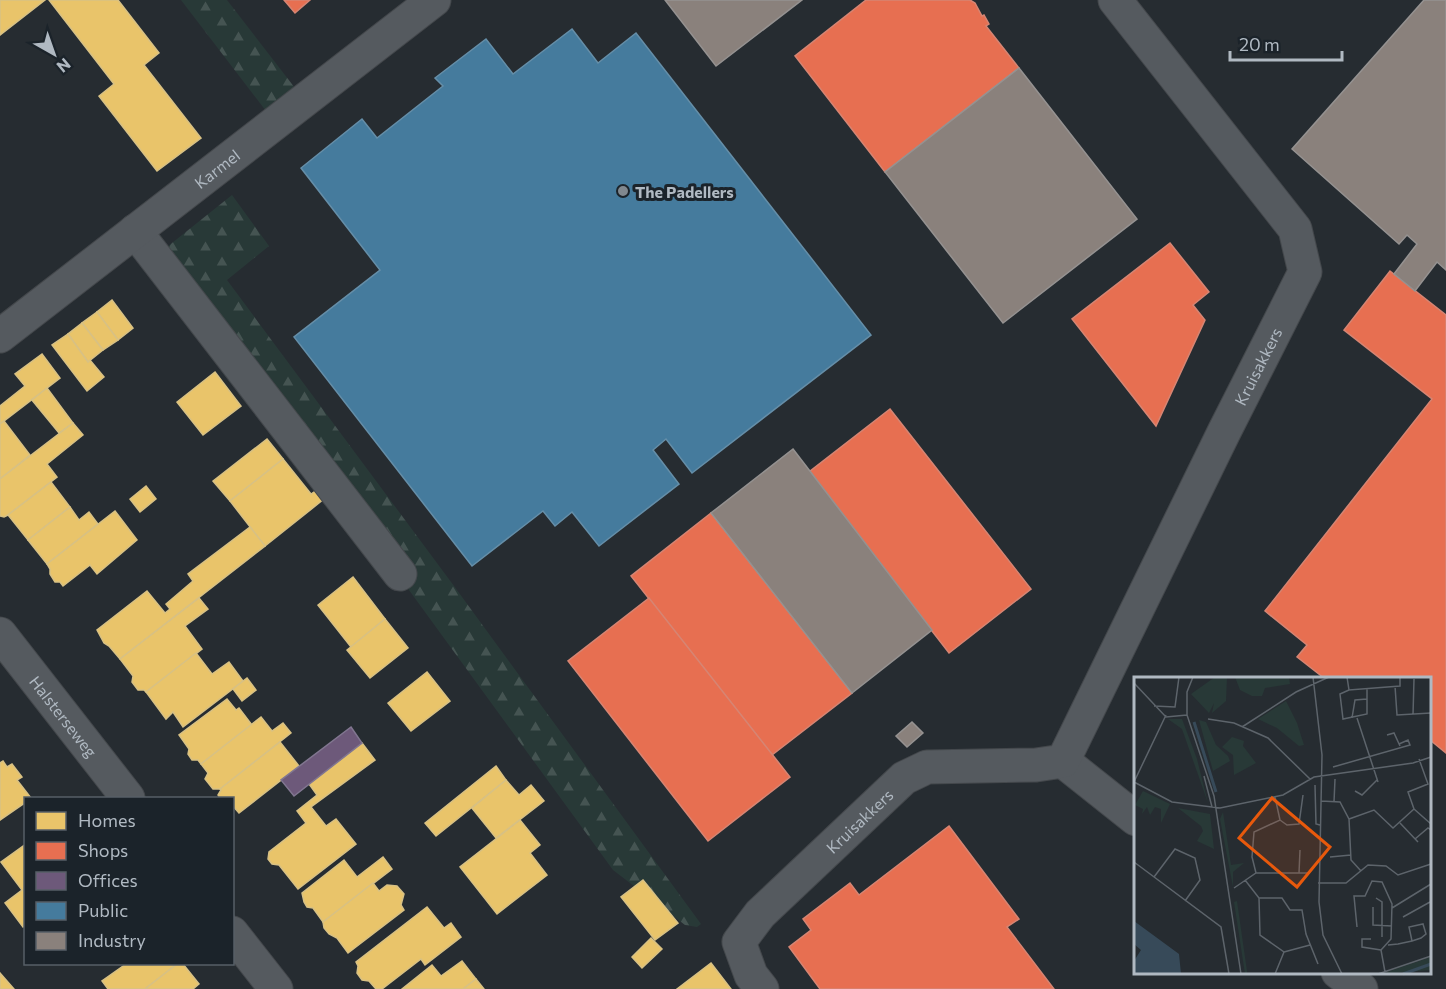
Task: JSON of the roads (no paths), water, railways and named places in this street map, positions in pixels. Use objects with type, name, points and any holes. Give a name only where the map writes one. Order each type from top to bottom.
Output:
[{"type":"street","name":"Karmel","points":[[0,336],[434,0]]},
{"type":"street","name":"Kruisakkers","points":[[762,989],[751,975],[739,942],[760,914],[904,778],[927,767],[1036,765],[1063,761],[1305,272],[1295,229],[1115,0]]},
{"type":"street","points":[[135,231],[400,574]]},
{"type":"street","name":"Halsterseweg","points":[[0,634],[127,797]]},
{"type":"street","points":[[1063,761],[1134,817]]},
{"type":"street","points":[[234,936],[276,989]]},
{"type":"street","points":[[1341,974],[1361,989]]},
{"type":"place","name":"The Padellers","points":[[623,191]]}]
